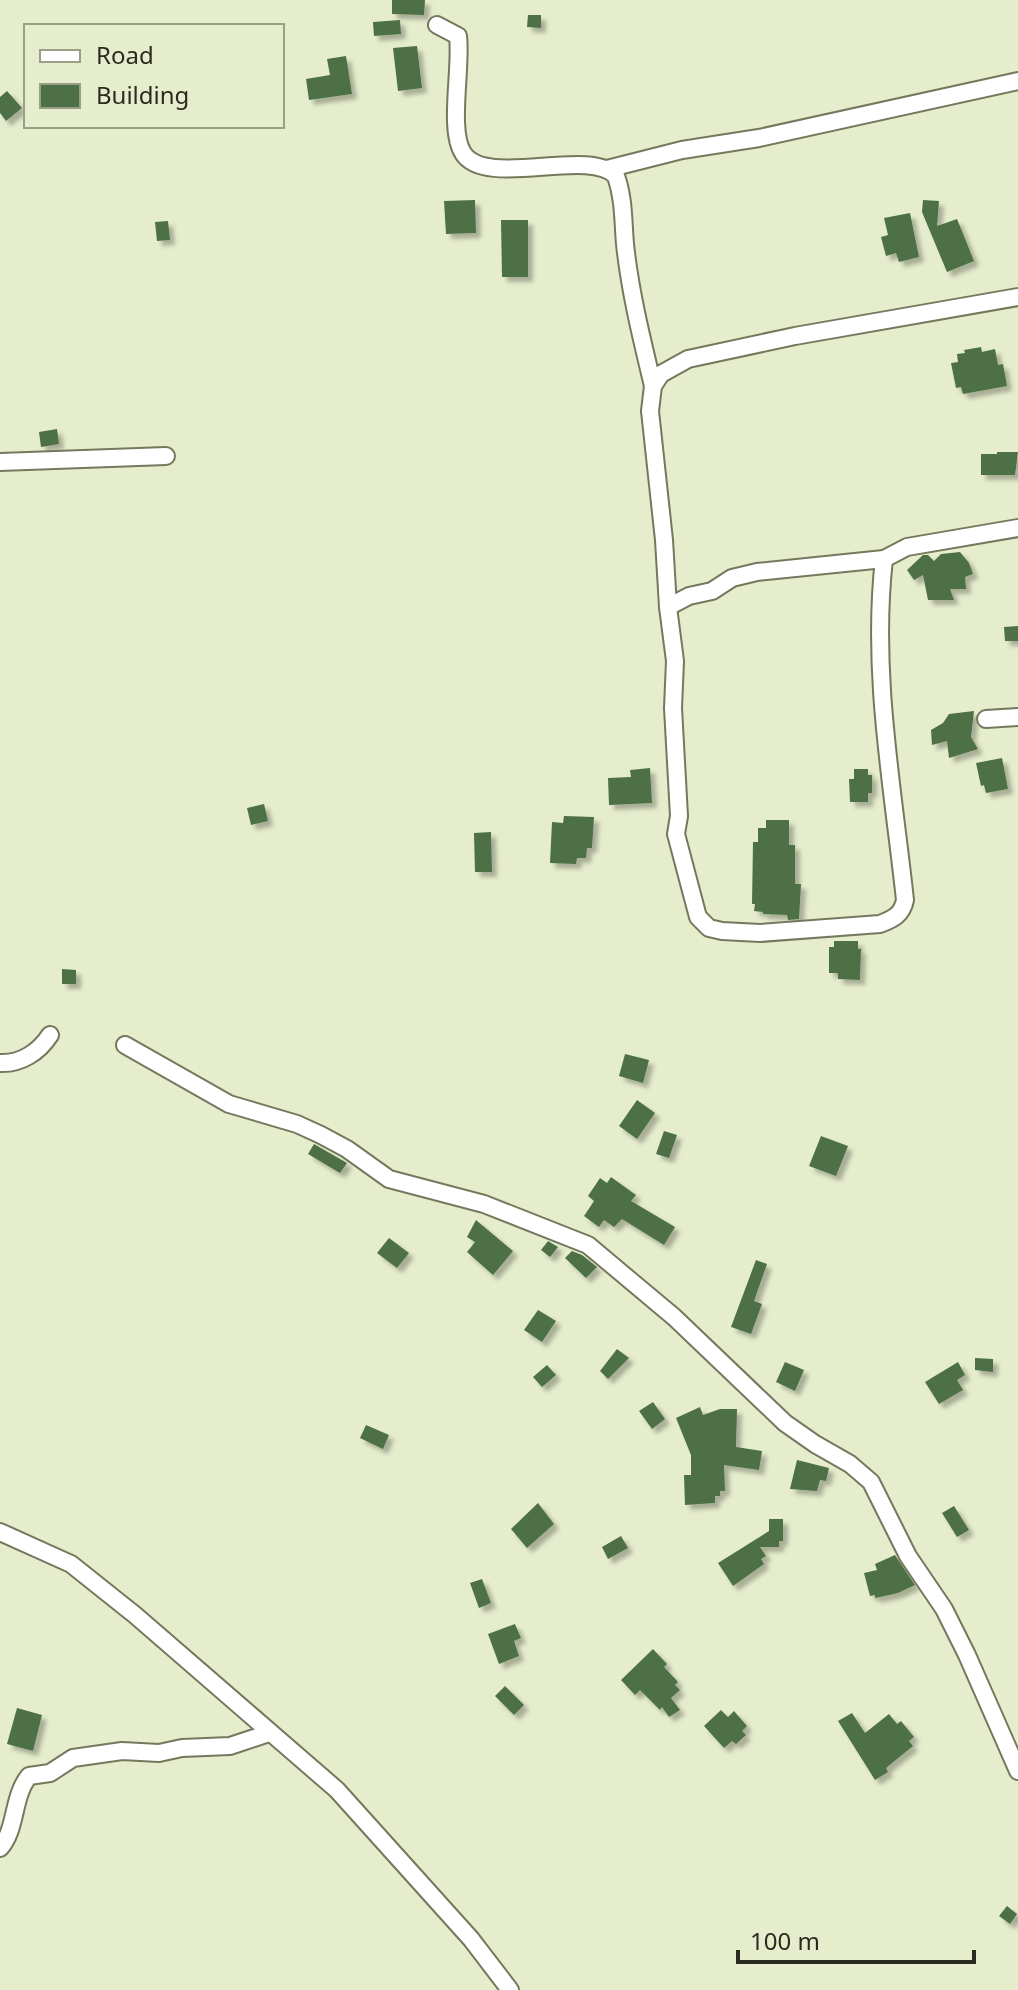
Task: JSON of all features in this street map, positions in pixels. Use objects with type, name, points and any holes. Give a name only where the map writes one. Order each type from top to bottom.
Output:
[{"type":"street","points":[[437,25],[458,36],[456,137],[463,154],[474,164],[506,168],[600,166],[616,176],[623,197],[625,244],[653,386],[650,411],[675,661],[673,708],[679,816],[676,834],[698,917],[709,928],[760,933],[880,924],[896,917],[903,908],[905,900],[881,682],[880,595],[884,559]]},
{"type":"street","points":[[607,169],[682,150],[759,138],[1018,81]]},
{"type":"street","points":[[653,386],[661,374],[688,359],[795,336],[1018,297]]},
{"type":"street","points":[[0,462],[166,456]]},
{"type":"street","points":[[668,607],[689,596],[712,591],[732,578],[757,572],[884,559],[907,547],[1018,528]]},
{"type":"street","points":[[667,582],[689,596]]},
{"type":"street","points":[[986,719],[1018,717]]},
{"type":"street","points":[[0,1063],[26,1058],[43,1047],[50,1035]]},
{"type":"street","points":[[125,1045],[229,1104],[297,1124],[321,1135],[389,1179],[484,1204],[588,1245],[674,1317],[785,1423],[850,1464],[871,1482],[908,1556],[944,1609],[1018,1771]]},
{"type":"street","points":[[0,1532],[71,1564],[135,1615],[337,1790],[471,1939],[510,1990]]},
{"type":"street","points":[[0,1848],[6,1841],[19,1793],[29,1776],[57,1770],[73,1758],[122,1751],[159,1753],[170,1749],[230,1746],[269,1733]]},
{"type":"building","points":[[392,0],[425,0],[424,15],[392,14]]},
{"type":"building","points":[[528,15],[541,15],[541,28],[527,27]]},
{"type":"building","points":[[400,20],[401,34],[374,36],[373,22]]},
{"type":"building","points":[[417,46],[422,88],[398,91],[393,48]]},
{"type":"building","points":[[346,56],[352,94],[309,100],[306,79],[330,75],[327,59]]},
{"type":"building","points":[[7,91],[22,108],[6,121],[0,113],[0,97]]},
{"type":"building","points":[[475,200],[476,233],[446,234],[444,201]]},
{"type":"building","points":[[923,200],[939,201],[937,226],[957,219],[974,261],[947,272],[922,212]]},
{"type":"building","points":[[910,213],[919,257],[899,262],[896,253],[886,256],[881,237],[888,235],[884,218]]},
{"type":"building","points":[[501,220],[528,220],[528,277],[502,277]]},
{"type":"building","points":[[168,221],[170,240],[157,241],[155,222]]},
{"type":"building","points":[[981,347],[982,352],[995,349],[998,365],[1003,364],[1007,386],[963,394],[961,387],[956,388],[951,363],[958,362],[957,354],[965,353],[964,350]]},
{"type":"building","points":[[57,429],[59,444],[41,447],[39,432]]},
{"type":"building","points":[[1018,452],[1015,475],[981,475],[981,454]]},
{"type":"building","points":[[960,552],[973,574],[965,577],[966,589],[950,589],[954,600],[928,600],[923,575],[914,580],[907,570],[923,555],[934,561],[941,554]]},
{"type":"building","points":[[1018,626],[1018,641],[1005,641],[1004,627]]},
{"type":"building","points":[[974,711],[971,737],[978,749],[949,758],[947,741],[932,745],[931,730],[943,723],[949,714]]},
{"type":"building","points":[[1002,758],[1008,789],[986,793],[984,785],[981,786],[976,763]]},
{"type":"building","points":[[650,768],[652,803],[609,805],[608,778],[631,777],[630,770]]},
{"type":"building","points":[[854,769],[868,769],[868,775],[872,775],[872,793],[868,793],[868,802],[850,802],[849,779],[854,779]]},
{"type":"building","points":[[264,804],[268,821],[251,825],[247,808]]},
{"type":"building","points":[[564,816],[594,817],[592,848],[587,848],[586,858],[577,858],[576,864],[550,863],[552,822],[563,823]]},
{"type":"building","points":[[766,820],[789,820],[789,845],[795,845],[795,884],[801,884],[799,919],[788,920],[787,915],[754,911],[753,842],[758,842],[758,828],[766,828]]},
{"type":"building","points":[[491,832],[492,872],[475,872],[474,833]]},
{"type":"building","points":[[834,941],[858,941],[858,949],[861,949],[860,980],[838,979],[838,973],[829,973],[829,947],[834,947]]},
{"type":"building","points":[[62,969],[76,970],[76,984],[62,984]]},
{"type":"building","points":[[625,1054],[649,1060],[643,1083],[619,1076]]},
{"type":"building","points":[[637,1100],[655,1113],[637,1139],[619,1126]]},
{"type":"building","points":[[664,1131],[677,1135],[669,1158],[656,1154]]},
{"type":"building","points":[[821,1136],[848,1146],[836,1176],[809,1166]]},
{"type":"building","points":[[314,1144],[347,1163],[340,1173],[308,1154]]},
{"type":"building","points":[[611,1177],[636,1195],[631,1201],[675,1227],[664,1245],[622,1219],[614,1227],[604,1220],[599,1227],[584,1216],[594,1201],[588,1196],[600,1178],[607,1183]]},
{"type":"building","points":[[476,1220],[513,1251],[493,1275],[467,1252],[475,1242],[467,1237]]},
{"type":"building","points":[[389,1238],[409,1253],[397,1268],[377,1253]]},
{"type":"building","points":[[548,1241],[558,1247],[550,1257],[541,1250]]},
{"type":"building","points":[[572,1251],[597,1267],[586,1278],[565,1258]]},
{"type":"building","points":[[756,1260],[767,1264],[754,1301],[762,1304],[751,1334],[731,1327]]},
{"type":"building","points":[[538,1310],[556,1321],[542,1342],[524,1330]]},
{"type":"building","points":[[617,1349],[629,1358],[608,1379],[600,1371]]},
{"type":"building","points":[[975,1358],[993,1359],[993,1372],[975,1370]]},
{"type":"building","points":[[785,1362],[804,1370],[795,1391],[776,1382]]},
{"type":"building","points":[[958,1362],[965,1375],[957,1380],[963,1390],[939,1404],[925,1382]]},
{"type":"building","points":[[547,1365],[556,1375],[542,1387],[533,1377]]},
{"type":"building","points":[[653,1402],[665,1419],[652,1429],[639,1411]]},
{"type":"building","points":[[700,1407],[703,1415],[720,1409],[737,1409],[736,1447],[762,1451],[759,1470],[724,1465],[725,1491],[715,1496],[715,1503],[685,1505],[684,1475],[691,1475],[691,1455],[676,1418]]},
{"type":"building","points":[[366,1425],[389,1435],[383,1449],[360,1438]]},
{"type":"building","points":[[797,1460],[829,1468],[826,1481],[820,1480],[817,1491],[790,1489]]},
{"type":"building","points":[[538,1503],[554,1524],[527,1548],[511,1529]]},
{"type":"building","points":[[954,1506],[969,1530],[957,1537],[942,1513]]},
{"type":"building","points":[[769,1519],[783,1519],[783,1541],[779,1541],[779,1547],[760,1547],[766,1556],[761,1559],[764,1564],[733,1586],[718,1563],[769,1531]]},
{"type":"building","points":[[621,1536],[628,1548],[608,1559],[602,1547]]},
{"type":"building","points":[[895,1555],[915,1585],[898,1593],[875,1598],[875,1595],[870,1596],[864,1573],[877,1570],[875,1564]]},
{"type":"building","points":[[482,1579],[491,1603],[479,1608],[470,1583]]},
{"type":"building","points":[[515,1624],[521,1638],[514,1641],[519,1656],[499,1664],[488,1634]]},
{"type":"building","points":[[653,1649],[667,1664],[664,1667],[678,1682],[675,1685],[680,1690],[671,1698],[680,1710],[669,1717],[662,1707],[660,1710],[640,1690],[635,1695],[621,1680]]},
{"type":"building","points":[[505,1686],[524,1705],[514,1715],[495,1696]]},
{"type":"building","points":[[17,1708],[42,1715],[33,1751],[7,1744]]},
{"type":"building","points":[[721,1710],[728,1717],[734,1711],[747,1726],[742,1731],[746,1735],[736,1744],[732,1741],[724,1748],[704,1726]]},
{"type":"building","points":[[852,1713],[865,1733],[889,1714],[897,1724],[901,1721],[914,1737],[909,1741],[913,1746],[886,1768],[888,1772],[875,1780],[838,1721]]},
{"type":"building","points":[[1007,1906],[1017,1914],[1010,1924],[999,1916]]}]
